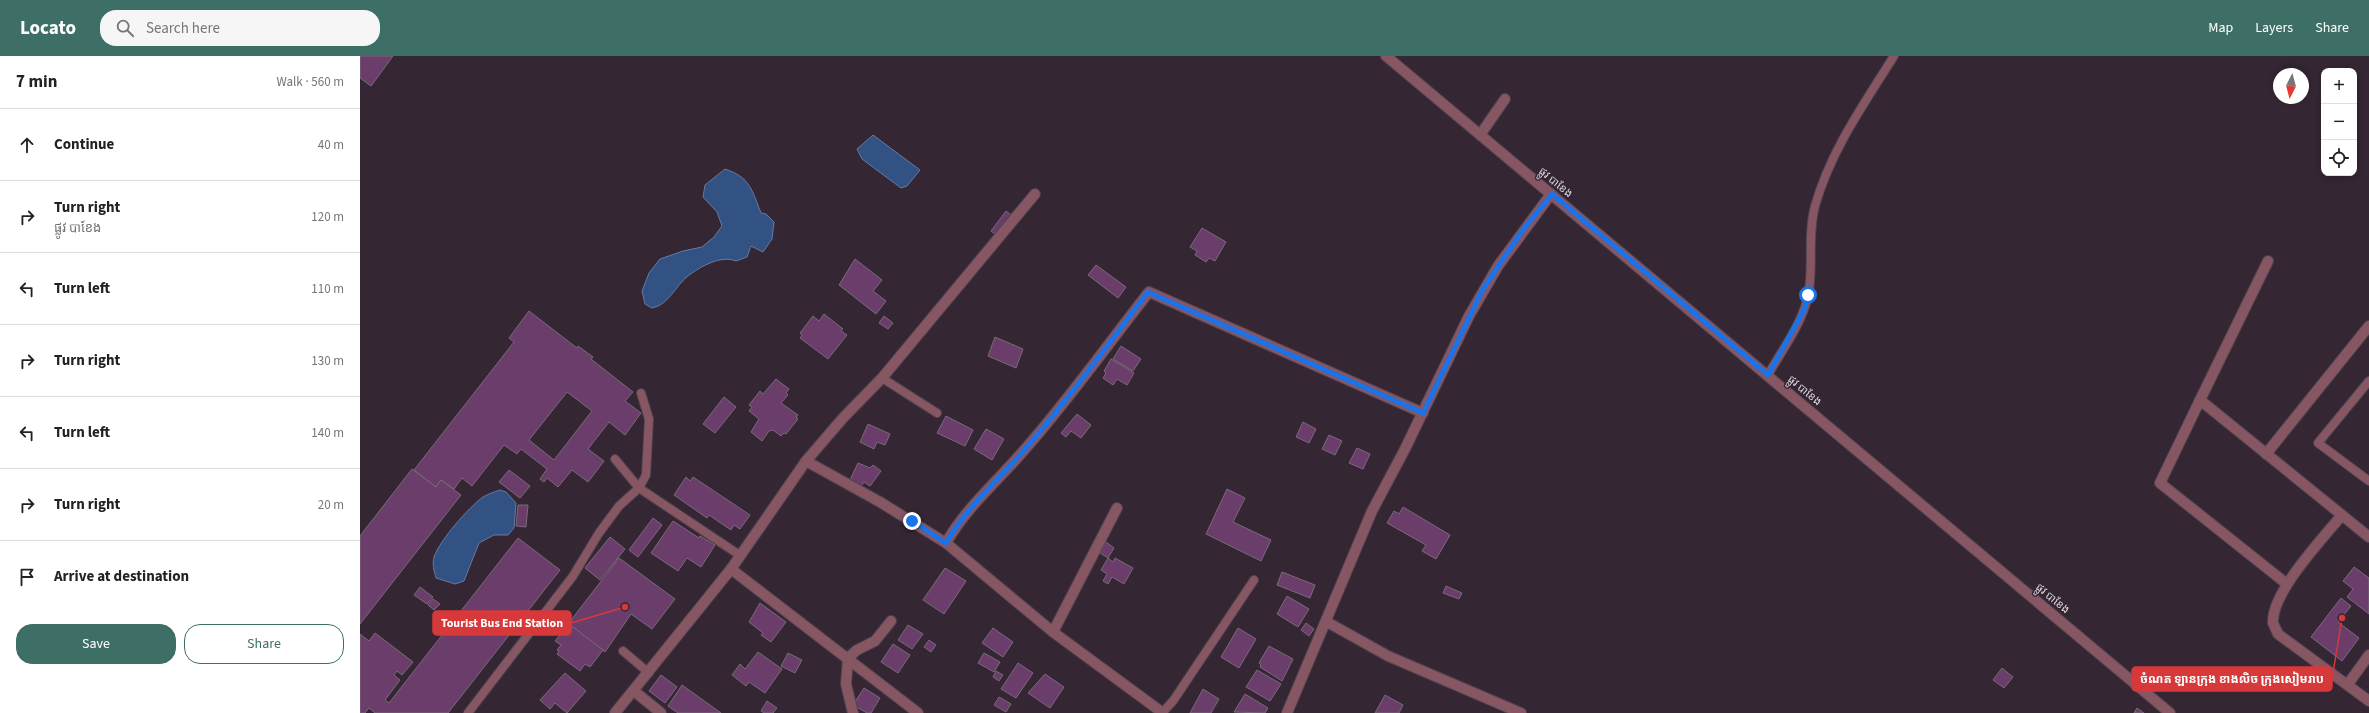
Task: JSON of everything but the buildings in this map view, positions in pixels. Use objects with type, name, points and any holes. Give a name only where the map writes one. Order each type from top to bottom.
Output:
[{"type":"street","name":"ផ្លូវ បាខែង","points":[[1386,56],[2170,713]]},
{"type":"street","points":[[1480,135],[1505,99]]},
{"type":"street","points":[[615,713],[741,556],[806,461],[843,418],[882,378],[1035,194]]},
{"type":"street","points":[[1287,713],[1327,622],[1372,512],[1423,413],[1483,289],[1522,231],[1552,194]]},
{"type":"street","points":[[2268,261],[2160,483],[2287,584]]},
{"type":"street","points":[[946,543],[972,506],[1026,449],[1050,420],[1148,292],[1423,413]]},
{"type":"street","points":[[2266,454],[2369,326]]},
{"type":"street","points":[[2200,400],[2369,537]]},
{"type":"street","points":[[806,461],[880,502],[946,543],[1053,632],[1162,713]]},
{"type":"street","points":[[1053,632],[1117,508]]},
{"type":"street","points":[[2342,515],[2287,584],[2273,623],[2278,634],[2348,684],[2369,701]]},
{"type":"street","points":[[731,569],[918,713]]},
{"type":"street","points":[[852,713],[846,684],[848,658],[857,650],[875,641],[891,621]]},
{"type":"street","points":[[1327,622],[1388,656],[1521,713]]},
{"type":"street","points":[[2348,684],[2369,655]]},
{"type":"street","points":[[634,691],[661,713]]},
{"type":"lane","points":[[1768,375],[1804,310],[1808,295],[1810,243],[1815,206],[1838,147],[1894,56]]},
{"type":"lane","points":[[882,378],[937,413]]},
{"type":"lane","points":[[2369,381],[2318,442],[2369,481]]},
{"type":"lane","points":[[468,713],[573,576],[599,533],[619,506],[638,488],[646,475],[649,419],[641,393]]},
{"type":"lane","points":[[615,459],[638,488],[741,556]]},
{"type":"lane","points":[[1162,713],[1173,701],[1254,580]]},
{"type":"lane","points":[[623,651],[649,672]]},
{"type":"water","points":[[873,135],[920,170],[907,186],[901,188],[862,159],[857,149]]},
{"type":"water","points":[[725,169],[733,172],[745,180],[752,191],[761,213],[766,214],[774,222],[772,239],[763,252],[751,246],[747,257],[736,261],[724,259],[711,262],[688,276],[663,303],[652,308],[645,304],[642,291],[649,273],[660,259],[683,251],[702,247],[714,237],[722,226],[717,212],[703,197],[705,185]]},
{"type":"water","points":[[500,490],[506,492],[516,503],[514,528],[508,535],[494,535],[479,543],[464,581],[455,584],[436,578],[433,560],[437,550],[448,533],[462,516],[477,502],[485,496]]},
{"type":"place","name":"Tourist Bus End Station","points":[[625,607]]},
{"type":"place","name":"ចំណត ឡានក្រុង ខាងលិច ក្រុងសៀមរាប","points":[[2342,618]]},
{"type":"route","points":[[912,521],[946,543],[954,528],[972,506],[1026,449],[1050,420],[1148,292],[1423,413],[1468,316],[1483,289],[1522,231],[1552,194],[1768,375],[1804,310],[1808,295]]}]
